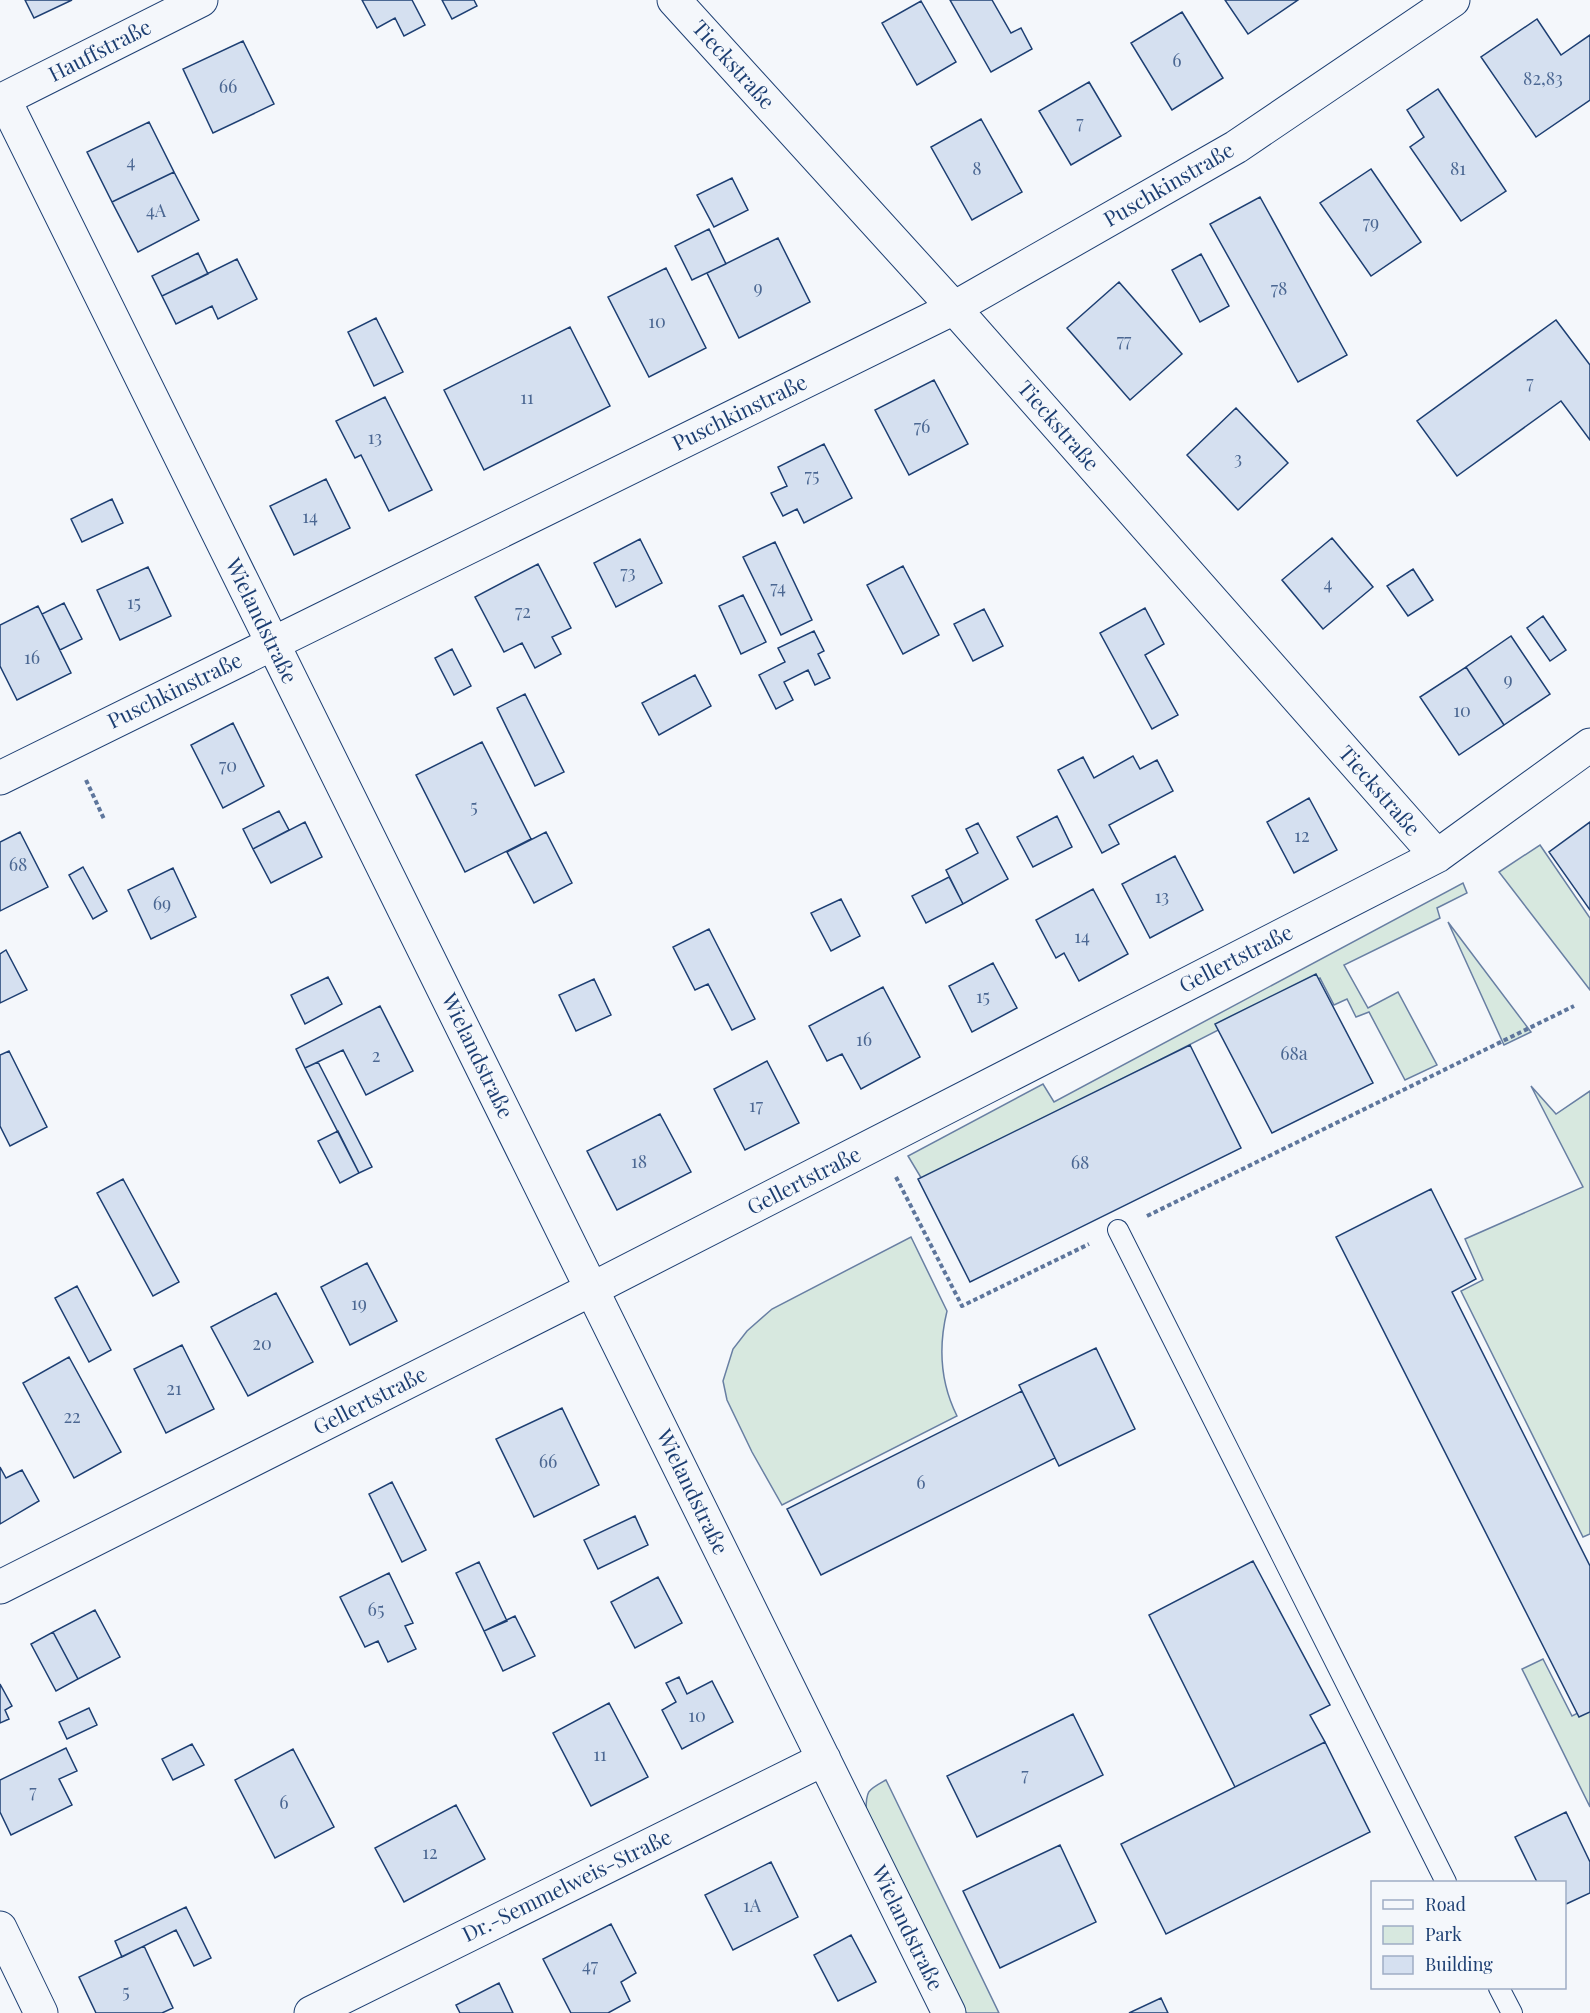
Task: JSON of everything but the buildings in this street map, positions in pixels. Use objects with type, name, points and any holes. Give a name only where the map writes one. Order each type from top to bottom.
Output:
[{"type":"street","name":"Hauffstraße","points":[[2,100],[201,0]]},
{"type":"street","name":"Tieckstraße","points":[[674,0],[954,308],[1437,856]]},
{"type":"street","name":"Puschkinstraße","points":[[0,778],[954,308],[1236,147],[1453,0]]},
{"type":"street","name":"Wielandstraße","points":[[2,100],[950,2013]]},
{"type":"street","name":"Gellertstraße","points":[[0,1587],[592,1289],[1437,856],[1590,745]]},
{"type":"street","name":"Dr.-Semmelweis-Straße","points":[[311,2013],[824,1759]]},
{"type":"street","points":[[0,1928],[41,2013]]},
{"type":"lane","points":[[1118,1230],[1445,1881]]},
{"type":"lane","points":[[1500,1989],[1512,2013]]},
{"type":"path","points":[[878,1143],[962,1306],[1574,1006]]},
{"type":"green space","points":[[1540,845],[1590,918],[1590,990],[1499,872]]},
{"type":"green space","points":[[1463,883],[1467,893],[1437,908],[1440,918],[1344,965],[1368,1008],[1398,992],[1437,1065],[1405,1080],[1369,1012],[1356,1017],[1347,999],[1334,1005],[1320,978],[923,1181],[908,1156],[1043,1084],[1054,1102]]},
{"type":"green space","points":[[1448,922],[1531,1032],[1504,1045]]},
{"type":"green space","points":[[1531,1086],[1556,1114],[1590,1091],[1590,1534],[1583,1537],[1461,1291],[1483,1280],[1465,1239],[1583,1187]]},
{"type":"green space","points":[[911,1237],[947,1311],[942,1338],[942,1365],[947,1390],[957,1416],[782,1505],[752,1452],[727,1400],[723,1381],[733,1349],[747,1331],[772,1309]]},
{"type":"green space","points":[[1543,1659],[1572,1716],[1590,1707],[1590,1807],[1522,1669]]},
{"type":"green space","points":[[886,1780],[999,2013],[964,2013],[866,1811],[869,1791]]}]
